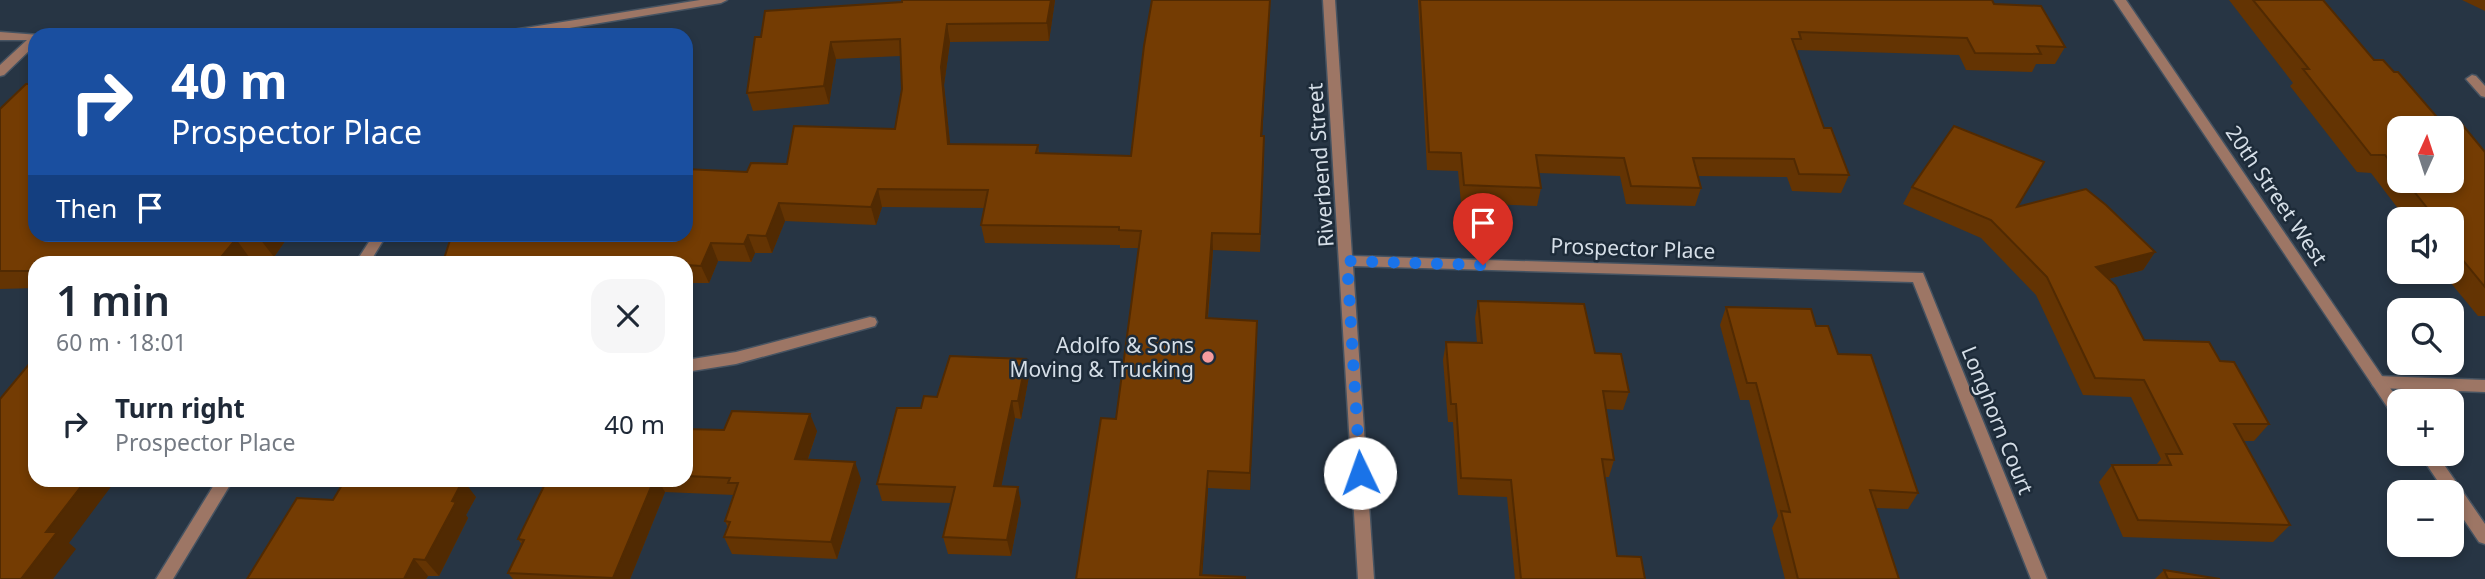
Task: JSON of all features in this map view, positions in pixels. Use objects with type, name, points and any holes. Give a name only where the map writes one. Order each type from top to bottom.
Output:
[{"type":"street","points":[[551,28],[721,0]]},
{"type":"street","name":"Riverbend Street","points":[[1329,0],[1366,579]]},
{"type":"street","name":"20th Street West","points":[[2120,0],[2387,395]]},
{"type":"street","points":[[0,36],[28,38]]},
{"type":"street","points":[[0,72],[28,45]]},
{"type":"street","points":[[2472,79],[2485,93]]},
{"type":"street","name":"Prospector Place","points":[[1347,261],[1918,277]]},
{"type":"street","name":"Longhorn Court","points":[[1918,277],[2039,579]]},
{"type":"street","points":[[693,365],[736,358],[870,322]]},
{"type":"street","points":[[2378,382],[2485,386]]},
{"type":"street","points":[[2436,466],[2485,537]]},
{"type":"street","points":[[164,579],[221,487]]},
{"type":"building","points":[[1051,0],[1047,23],[947,24],[941,67],[948,144],[1038,145],[1036,153],[1131,156],[1152,0],[1270,0],[1261,136],[1264,136],[1260,234],[1212,233],[1206,318],[1257,321],[1250,473],[1208,471],[1200,575],[1245,579],[1076,579],[1101,418],[1116,419],[1141,231],[1119,230],[1119,227],[981,225],[988,190],[878,189],[871,207],[779,203],[766,236],[748,235],[744,244],[711,243],[701,266],[693,265],[693,256],[445,256],[449,242],[693,242],[693,169],[747,172],[751,163],[787,164],[794,126],[895,129],[902,89],[900,39],[831,42],[824,86],[747,93],[755,37],[761,37],[765,11],[902,2]]},
{"type":"building","points":[[1420,0],[1992,0],[1994,4],[2041,6],[2065,47],[2037,46],[2041,54],[1975,53],[1967,38],[1799,32],[1801,39],[1792,39],[1824,128],[1831,128],[1849,175],[1799,174],[1794,159],[1693,158],[1701,188],[1631,186],[1624,158],[1536,155],[1541,188],[1464,185],[1461,153],[1429,152]]},
{"type":"building","points":[[2253,0],[2323,0],[2374,60],[2383,60],[2394,72],[2398,72],[2436,116],[2387,116],[2387,158],[2385,155],[2371,155],[2303,69],[2309,69]]},
{"type":"building","points":[[28,84],[28,242],[234,242],[222,256],[28,256],[28,271],[0,271],[0,109]]},
{"type":"building","points":[[1954,126],[2044,162],[2017,207],[2086,189],[2155,252],[2096,267],[2116,286],[2144,340],[2209,342],[2220,361],[2234,362],[2269,424],[2234,424],[2290,525],[2138,520],[2112,465],[2171,465],[2166,454],[2182,454],[2144,380],[2095,378],[2047,277],[1991,220],[1912,187]]},
{"type":"building","points":[[2464,127],[2485,152],[2485,287],[2464,262],[2464,207],[2426,207],[2415,193],[2464,193]]},
{"type":"building","points":[[1478,301],[1584,304],[1595,353],[1621,354],[1629,392],[1603,391],[1614,460],[1602,459],[1617,556],[1641,557],[1645,579],[1521,579],[1511,480],[1461,478],[1456,404],[1451,404],[1446,342],[1482,343]]},
{"type":"building","points":[[1726,307],[1811,309],[1816,326],[1828,326],[1838,354],[1871,355],[1918,493],[1870,490],[1899,579],[1798,579],[1781,511],[1790,512],[1756,383],[1747,383]]},
{"type":"building","points":[[950,356],[1026,359],[1018,401],[1012,401],[994,486],[1018,487],[1007,540],[943,537],[955,487],[877,484],[897,408],[921,408],[924,396],[937,397]]},
{"type":"building","points":[[28,365],[28,487],[81,487],[46,532],[57,532],[21,579],[0,579],[0,399]]},
{"type":"building","points":[[732,411],[810,414],[795,459],[855,462],[831,542],[724,537],[730,522],[725,521],[738,483],[728,483],[730,478],[693,476],[693,429],[724,430]]},
{"type":"building","points":[[341,487],[459,487],[452,501],[456,502],[425,560],[414,559],[404,579],[247,579],[297,498],[333,500]]},
{"type":"building","points":[[544,487],[651,487],[613,578],[508,573],[524,540],[518,539]]},
{"type":"building","points":[[2164,570],[2220,579],[2168,579]]},
{"type":"place","name":"Adolfo & Sons Moving & Trucking","points":[[1208,357]]},
{"type":"route","points":[[1360,473],[1347,261],[1483,265]]}]
